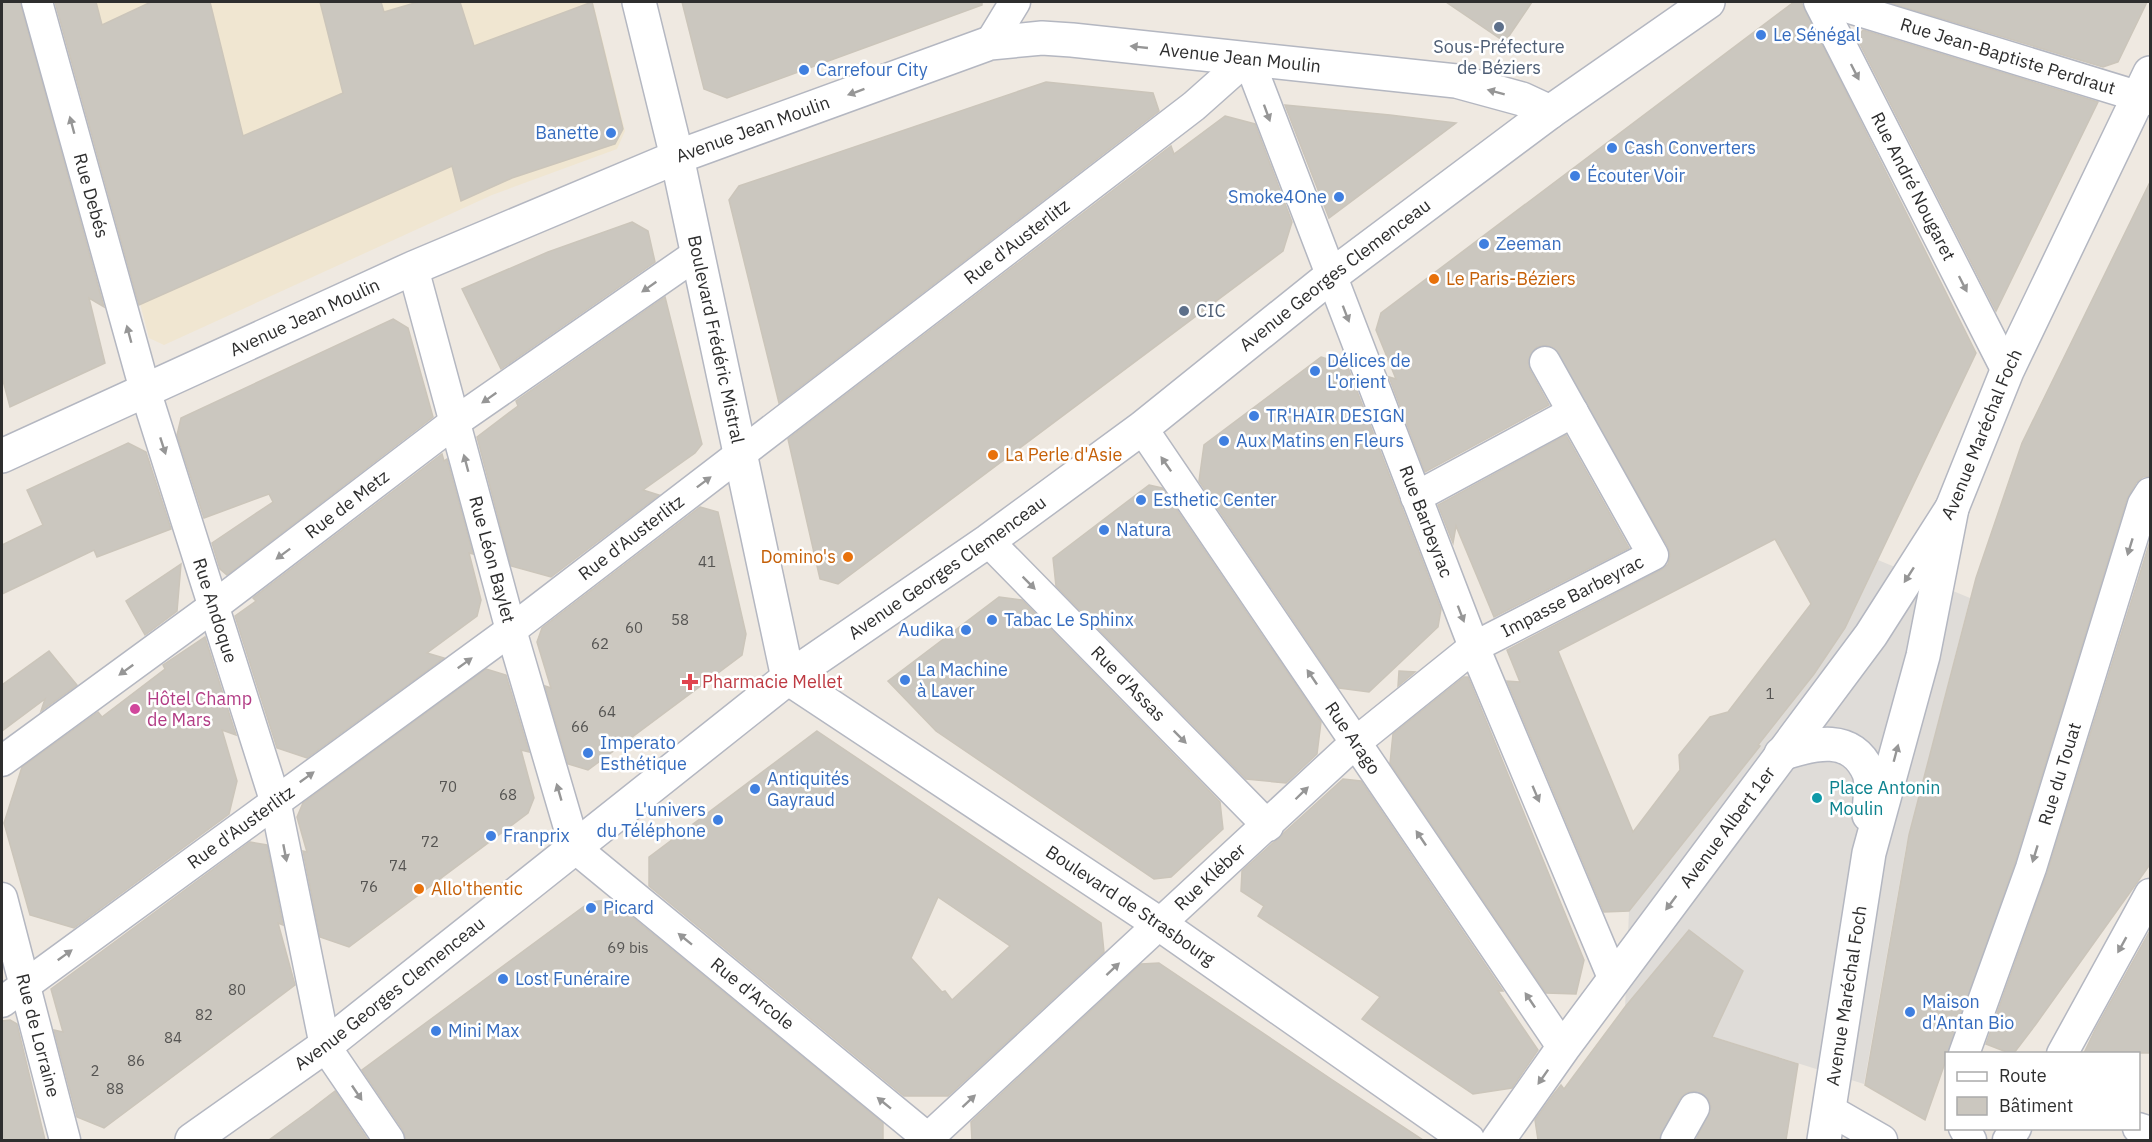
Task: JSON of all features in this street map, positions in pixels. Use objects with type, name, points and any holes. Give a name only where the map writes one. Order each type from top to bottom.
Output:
[{"type":"main road","name":"Boulevard Frédéric Mistral","points":[[639,2],[677,157],[788,678]]},
{"type":"main road","name":"Avenue Georges Clemenceau","points":[[192,1140],[325,1046],[788,678],[988,541],[1142,428],[1331,276],[1550,112],[1708,2]]},
{"type":"main road","name":"Avenue Jean Moulin","points":[[2,452],[145,390],[413,268],[677,157],[990,43],[1042,38],[1072,40],[1456,81],[1522,99],[1550,112]]},
{"type":"main road","name":"Avenue Maréchal Foch","points":[[1826,1125],[1869,853],[1923,656],[1952,508],[2007,371],[2147,90]]},
{"type":"main road","name":"Avenue Albert 1er","points":[[1498,1140],[1563,1048],[1871,635],[1952,508]]},
{"type":"main road","name":"Boulevard de Strasbourg","points":[[788,678],[1161,925],[1468,1140]]},
{"type":"main road","name":"Avenue Maréchal Foch","points":[[1781,754],[1802,747],[1835,744],[1854,751],[1869,775],[1869,853]]},
{"type":"street","name":"Rue Debés","points":[[38,2],[145,390]]},
{"type":"street","points":[[990,43],[1015,2]]},
{"type":"street","name":"Rue André Nougaret","points":[[1819,2],[2007,371]]},
{"type":"street","name":"Rue Jean-Baptiste Perdraut","points":[[1830,2],[2147,90]]},
{"type":"street","name":"Rue Barbeyrac","points":[[1248,58],[1474,647],[1614,980]]},
{"type":"street","name":"Rue d'Austerlitz","points":[[13,994],[275,800],[511,630],[1194,106],[1248,58]]},
{"type":"street","name":"Rue de Metz","points":[[2,761],[214,606],[455,422],[697,254]]},
{"type":"street","name":"Rue Léon Baylet","points":[[413,268],[511,630],[575,848]]},
{"type":"street","name":"Impasse Barbeyrac","points":[[1474,647],[1653,555],[1545,362]]},
{"type":"street","name":"Rue Andoque","points":[[145,390],[275,800],[325,1046]]},
{"type":"street","points":[[1416,496],[1573,412]]},
{"type":"street","name":"Rue Arago","points":[[1142,428],[1563,1048]]},
{"type":"street","name":"Rue du Touat","points":[[1964,1052],[2031,868],[2143,504],[2151,493]]},
{"type":"street","name":"Rue d'Assas","points":[[988,541],[1268,826]]},
{"type":"street","name":"Rue Kléber","points":[[928,1140],[1356,742],[1474,647]]},
{"type":"street","name":"Rue d'Arcole","points":[[575,848],[928,1140]]},
{"type":"street","points":[[2063,1052],[2151,894]]},
{"type":"street","name":"Rue de Lorraine","points":[[2,898],[13,994],[65,1140]]},
{"type":"street","points":[[325,1046],[389,1140]]},
{"type":"street","points":[[1676,1140],[1694,1108]]},
{"type":"street","points":[[1826,1125],[1882,1140]]},
{"type":"shaded area","points":[[62,2],[593,2],[625,131],[617,149],[492,195],[164,345],[149,338]]},
{"type":"shaded area","name":"Place Antonin Moulin","points":[[1878,560],[1970,598],[1906,847],[1864,1084],[1625,1009],[1629,911],[1845,628]]},
{"type":"building","points":[[2,2],[20,2],[104,307],[89,298],[105,363],[10,407],[2,377]]},
{"type":"building","points":[[55,2],[96,2],[102,25],[151,2],[210,2],[243,136],[343,93],[320,2],[381,2],[384,12],[418,2],[460,2],[474,46],[592,2],[623,129],[615,144],[512,178],[461,201],[452,166],[139,305]]},
{"type":"building","points":[[682,2],[982,2],[982,5],[727,98],[704,89]]},
{"type":"building","name":"Sous-Préfecture de Béziers","points":[[1446,2],[1532,2],[1505,42]]},
{"type":"building","points":[[1794,2],[1801,2],[1976,353],[1845,628],[1814,674],[1758,745],[1760,746],[1629,911],[1604,912],[1507,681],[1520,682],[1507,650],[1661,570],[1668,564],[1670,555],[1668,547],[1554,348],[1546,345],[1537,347],[1531,353],[1528,361],[1530,370],[1549,405],[1425,472],[1389,377],[1396,379],[1376,330],[1381,313]],"holes":[[[1775,539],[1811,604],[1728,712],[1710,717],[1679,755],[1680,770],[1633,832],[1558,651]]]},
{"type":"building","points":[[1887,2],[2147,2],[2118,62],[2103,67]]},
{"type":"building","points":[[1863,30],[2098,102],[1996,311],[1857,38]]},
{"type":"building","points":[[1046,82],[1153,93],[1159,111],[779,403],[729,200],[739,186]]},
{"type":"building","points":[[1285,105],[1390,115],[1456,123],[1329,218]]},
{"type":"building","points":[[1225,116],[1255,124],[1292,222],[1283,251],[838,584],[820,579],[788,439],[1171,146],[1174,154]]},
{"type":"building","points":[[2151,180],[2151,476],[2143,477],[2136,483],[2127,499],[2015,863],[1949,1052],[1945,1052],[1945,1063],[1925,1120],[1865,1085],[1909,835],[1976,578],[2022,443]]},
{"type":"building","points":[[632,222],[648,231],[655,262],[501,369],[462,289],[548,252]]},
{"type":"building","points":[[665,297],[702,444],[695,453],[643,490],[659,495],[551,577],[511,566],[477,437],[518,406],[516,401]]},
{"type":"building","points":[[393,319],[408,328],[433,417],[227,575],[220,569],[212,543],[273,502],[269,494],[204,518],[177,435],[181,418]]},
{"type":"building","points":[[1321,357],[1347,365],[1441,609],[1438,627],[1369,692],[1339,688],[1199,481],[1204,445]]},
{"type":"building","points":[[1566,435],[1629,548],[1494,617],[1456,526],[1453,543],[1438,505]]},
{"type":"building","points":[[128,443],[146,452],[171,529],[97,557],[94,550],[2,594],[2,545],[43,525],[27,490]]},
{"type":"building","points":[[442,454],[444,461],[447,459],[473,554],[469,553],[481,600],[477,616],[427,653],[444,658],[307,758],[277,748],[235,616],[256,601],[253,598]]},
{"type":"building","points":[[1149,485],[1162,488],[1321,722],[1317,754],[1286,783],[1246,779],[1056,586],[1053,558]]},
{"type":"building","points":[[700,507],[718,512],[746,634],[742,655],[588,770],[568,764],[545,686],[551,688],[537,642],[542,628]]},
{"type":"building","points":[[2151,538],[2151,863],[2015,1052],[2006,1052],[1986,1044],[2047,873]]},
{"type":"building","points":[[181,564],[177,611],[145,635],[126,601]]},
{"type":"building","points":[[999,597],[1022,600],[1220,802],[1223,829],[1171,877],[1154,879],[936,731],[888,681]]},
{"type":"building","points":[[205,637],[236,735],[222,730],[237,781],[229,814],[74,928],[30,915],[4,823],[22,767],[98,712],[102,717],[165,669],[163,665]]},
{"type":"building","points":[[49,651],[77,685],[41,711],[45,699],[2,731],[2,685]]},
{"type":"building","points":[[486,669],[506,675],[529,752],[521,750],[534,798],[528,813],[349,947],[320,937],[303,851],[307,852],[297,817],[303,803]]},
{"type":"building","points":[[1399,671],[1415,672],[1398,686]]},
{"type":"building","points":[[1464,677],[1468,677],[1584,960],[1576,994],[1546,993],[1390,763],[1393,734]]},
{"type":"building","points":[[817,731],[1101,923],[1104,952],[948,1096],[904,1096],[649,886],[649,857]],"holes":[[[938,897],[1010,946],[952,1000],[911,958]]]},
{"type":"building","points":[[1343,779],[1361,781],[1503,991],[1498,991],[1538,1050],[1512,1088],[1473,1094],[1362,1019],[1380,997],[1258,916],[1264,906],[1241,891],[1242,871]]},
{"type":"building","points":[[250,842],[267,845],[283,925],[278,923],[295,985],[104,1128],[77,1117],[54,1030],[63,1032],[51,989]]},
{"type":"building","points":[[607,900],[626,912],[883,1123],[883,1140],[406,1140],[403,1130],[362,1070],[583,907],[591,902]]},
{"type":"building","points":[[2151,929],[2151,1053],[2084,1052]]},
{"type":"building","points":[[1689,930],[1743,971],[1712,1037],[1798,1064],[1786,1140],[1696,1140],[1711,1107],[1708,1099],[1694,1091],[1686,1093],[1679,1100],[1659,1140],[1538,1140],[1535,1120],[1561,1085],[1564,1089],[1625,1007]]},
{"type":"building","points":[[1159,963],[1423,1140],[972,1140],[971,1122],[1141,964]]},
{"type":"building","points":[[10,1020],[17,1024],[45,1140],[2,1140],[2,1021]]},
{"type":"building","points":[[335,1091],[368,1140],[269,1140],[309,1111]]},
{"type":"place","name":"Sous-Préfecture de Béziers","points":[[1499,27]]},
{"type":"place","name":"Le Sénégal","points":[[1761,35]]},
{"type":"place","name":"Carrefour City","points":[[804,70]]},
{"type":"place","name":"Banette","points":[[611,133]]},
{"type":"place","name":"Cash Converters","points":[[1612,148]]},
{"type":"place","name":"Écouter Voir","points":[[1575,176]]},
{"type":"place","name":"Smoke4One","points":[[1339,197]]},
{"type":"place","name":"Zeeman","points":[[1484,244]]},
{"type":"place","name":"Le Paris-Béziers","points":[[1434,279]]},
{"type":"place","name":"CIC","points":[[1184,311]]},
{"type":"place","name":"Délices de L'orient","points":[[1315,371]]},
{"type":"place","name":"TR'HAIR DESIGN","points":[[1254,416]]},
{"type":"place","name":"Aux Matins en Fleurs","points":[[1224,441]]},
{"type":"place","name":"La Perle d'Asie","points":[[993,455]]},
{"type":"place","name":"Esthetic Center","points":[[1141,500]]},
{"type":"place","name":"Natura","points":[[1104,530]]},
{"type":"place","name":"Domino's","points":[[848,557]]},
{"type":"place","name":"Tabac Le Sphinx","points":[[992,620]]},
{"type":"place","name":"Audika","points":[[966,630]]},
{"type":"place","name":"La Machine à Laver","points":[[905,680]]},
{"type":"place","name":"Pharmacie Mellet","points":[[690,682]]},
{"type":"place","name":"Hôtel Champ de Mars","points":[[135,709]]},
{"type":"place","name":"Imperato Esthétique","points":[[588,753]]},
{"type":"place","name":"Antiquités Gayraud","points":[[755,789]]},
{"type":"place","name":"Place Antonin Moulin","points":[[1817,798]]},
{"type":"place","name":"L'univers du Téléphone","points":[[718,820]]},
{"type":"place","name":"Franprix","points":[[491,836]]},
{"type":"place","name":"Allo'thentic","points":[[419,889]]},
{"type":"place","name":"Picard","points":[[591,908]]},
{"type":"place","name":"Lost Funéraire","points":[[503,979]]},
{"type":"place","name":"Maison d'Antan Bio","points":[[1910,1012]]},
{"type":"place","name":"Mini Max","points":[[436,1031]]}]
